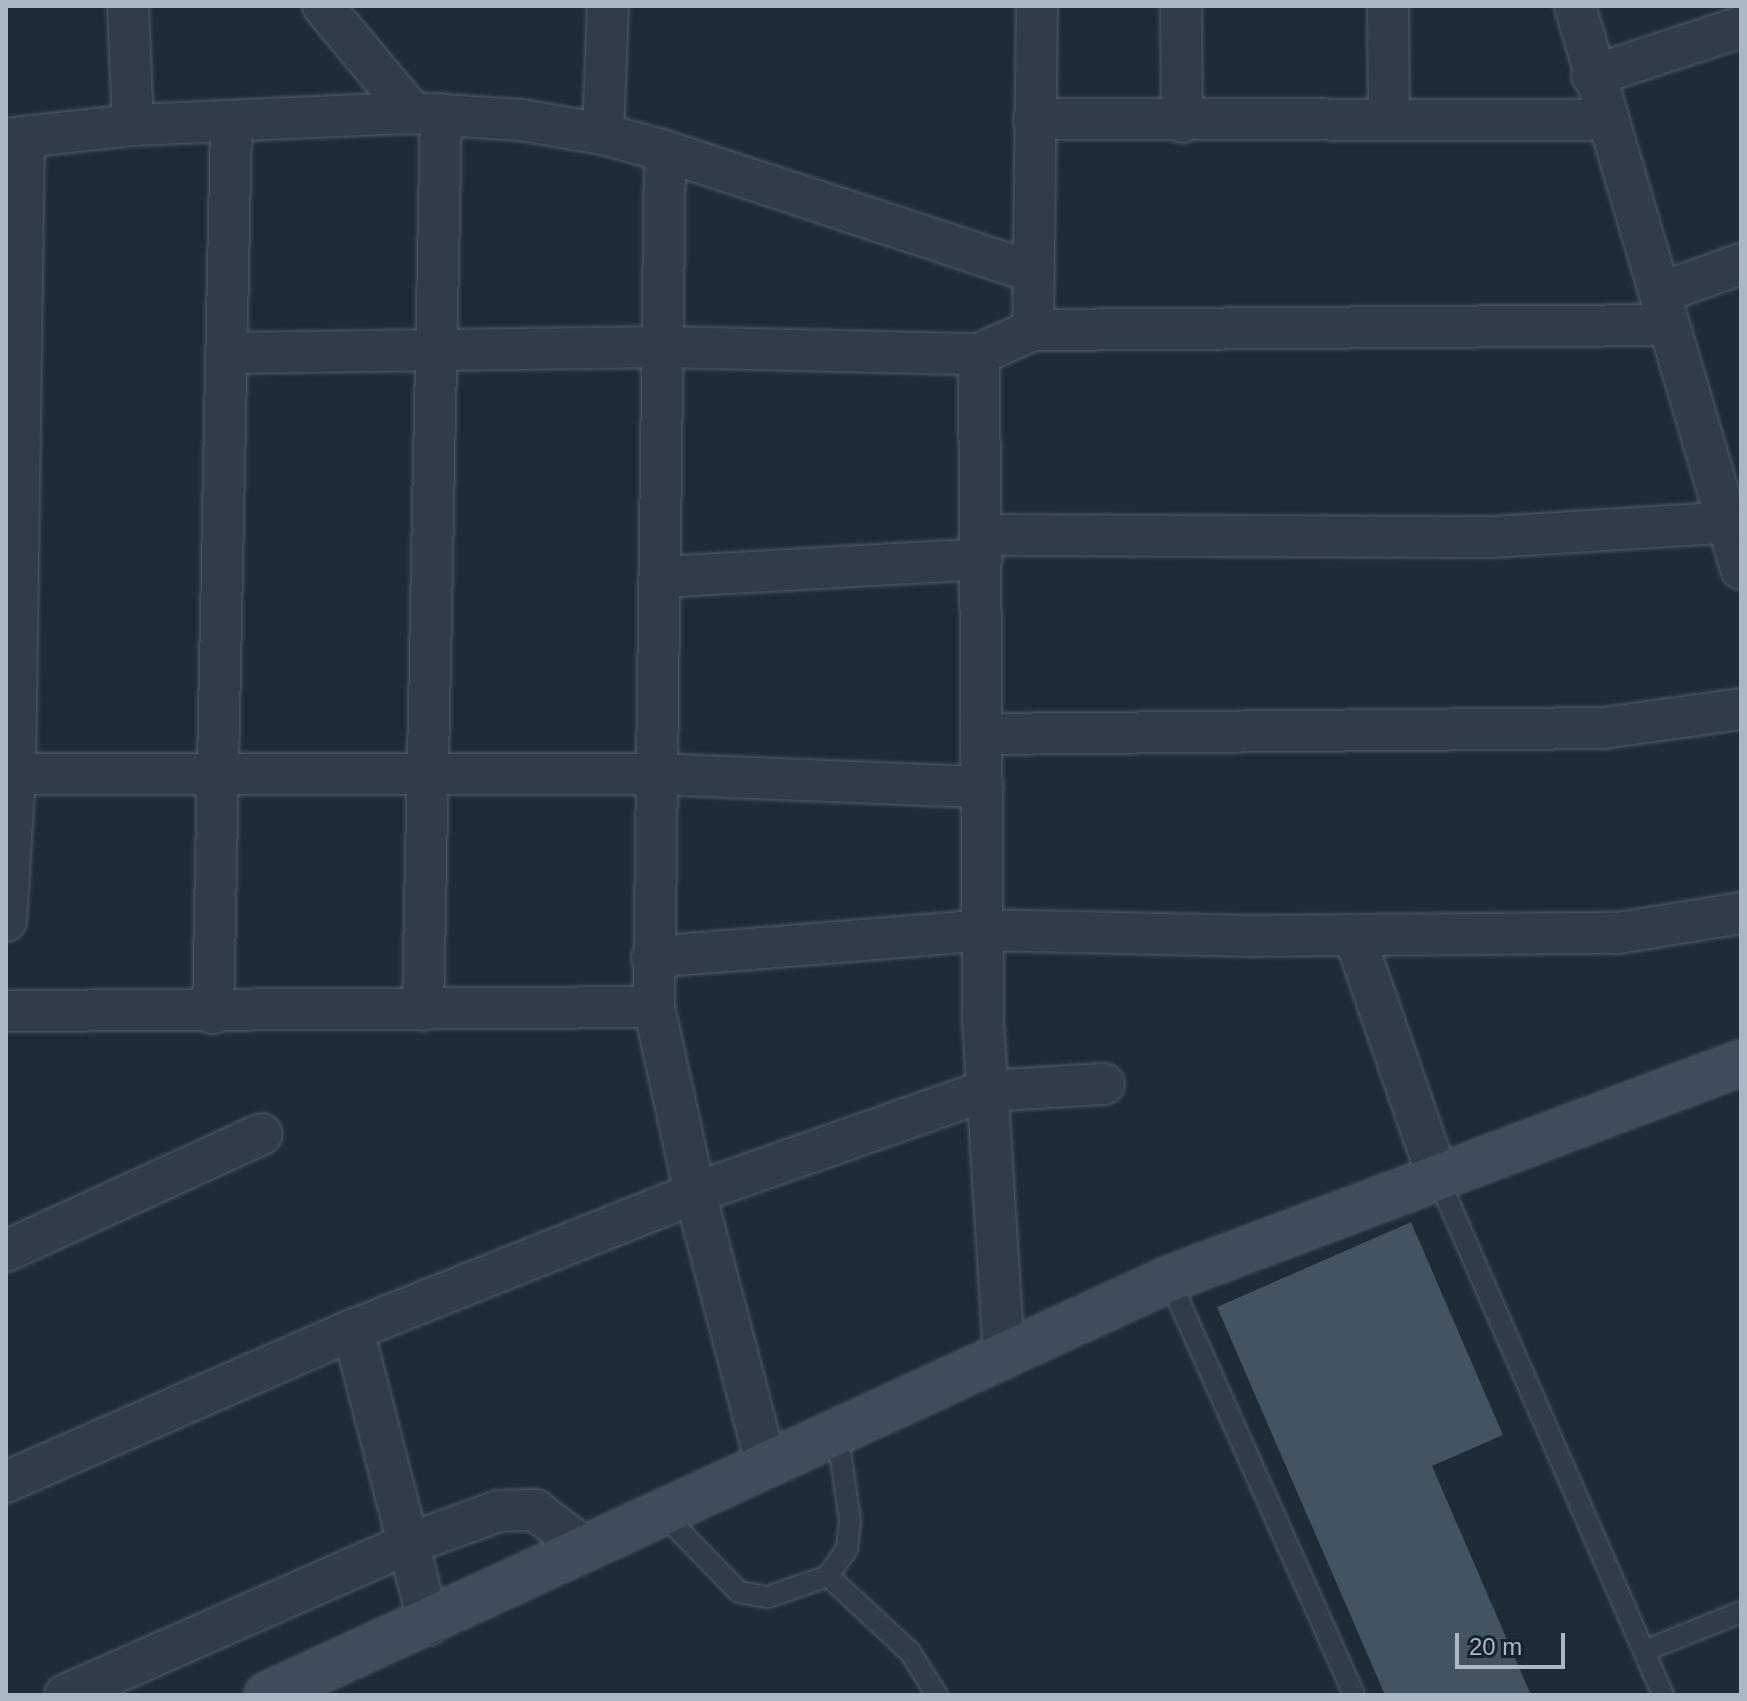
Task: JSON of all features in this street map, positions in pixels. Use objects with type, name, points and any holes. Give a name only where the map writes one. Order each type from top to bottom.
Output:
[{"type":"street","points":[[128,6],[133,125]]},
{"type":"street","points":[[323,6],[427,114],[438,349],[431,771],[423,1010]]},
{"type":"street","points":[[603,134],[608,6]]},
{"type":"street","points":[[1033,330],[1037,6]]},
{"type":"street","points":[[1181,6],[1182,122]]},
{"type":"street","points":[[1388,6],[1389,119]]},
{"type":"street","points":[[1575,6],[1605,120],[1728,504],[1741,569]]},
{"type":"street","points":[[1592,76],[1741,27]]},
{"type":"street","points":[[6,921],[15,138],[133,125],[427,114],[521,120],[603,134],[665,151],[1034,272]]},
{"type":"street","points":[[1034,119],[1182,122],[1605,120]]},
{"type":"street","points":[[213,1013],[231,121]]},
{"type":"street","points":[[665,151],[661,577],[654,774],[654,1007],[695,1193],[766,1464]]},
{"type":"street","points":[[228,353],[664,347],[979,354],[1033,330],[1664,309],[1741,264]]},
{"type":"street","points":[[979,354],[985,1091],[1004,1355]]},
{"type":"street","points":[[661,577],[981,547],[1492,537],[1728,504]]},
{"type":"street","points":[[981,734],[1604,728],[1741,709]]},
{"type":"street","points":[[10,774],[217,775],[431,771],[654,774],[983,787]]},
{"type":"street","points":[[652,957],[984,930],[1354,935],[1618,933],[1741,913]]},
{"type":"street","points":[[1354,935],[1438,1178]]},
{"type":"street","points":[[6,1011],[213,1013],[654,1007]]},
{"type":"street","points":[[267,1695],[429,1624],[585,1548],[1169,1279],[1741,1063]]},
{"type":"street","points":[[6,1482],[353,1330],[695,1193],[985,1091],[1104,1084]]},
{"type":"street","points":[[6,1251],[262,1134]]},
{"type":"street","points":[[353,1330],[429,1624]]},
{"type":"street","points":[[65,1695],[408,1544],[498,1511],[535,1510],[585,1548]]},
{"type":"lane","points":[[1438,1178],[1663,1695]]},
{"type":"lane","points":[[1169,1279],[1354,1695]]},
{"type":"lane","points":[[662,1513],[739,1592],[768,1597],[828,1576],[847,1549],[850,1520],[837,1432]]},
{"type":"lane","points":[[828,1576],[910,1652],[937,1695]]},
{"type":"lane","points":[[1644,1651],[1741,1612]]},
{"type":"building","points":[[1411,1222],[1503,1435],[1432,1466],[1531,1695],[1385,1695],[1217,1307]]}]
